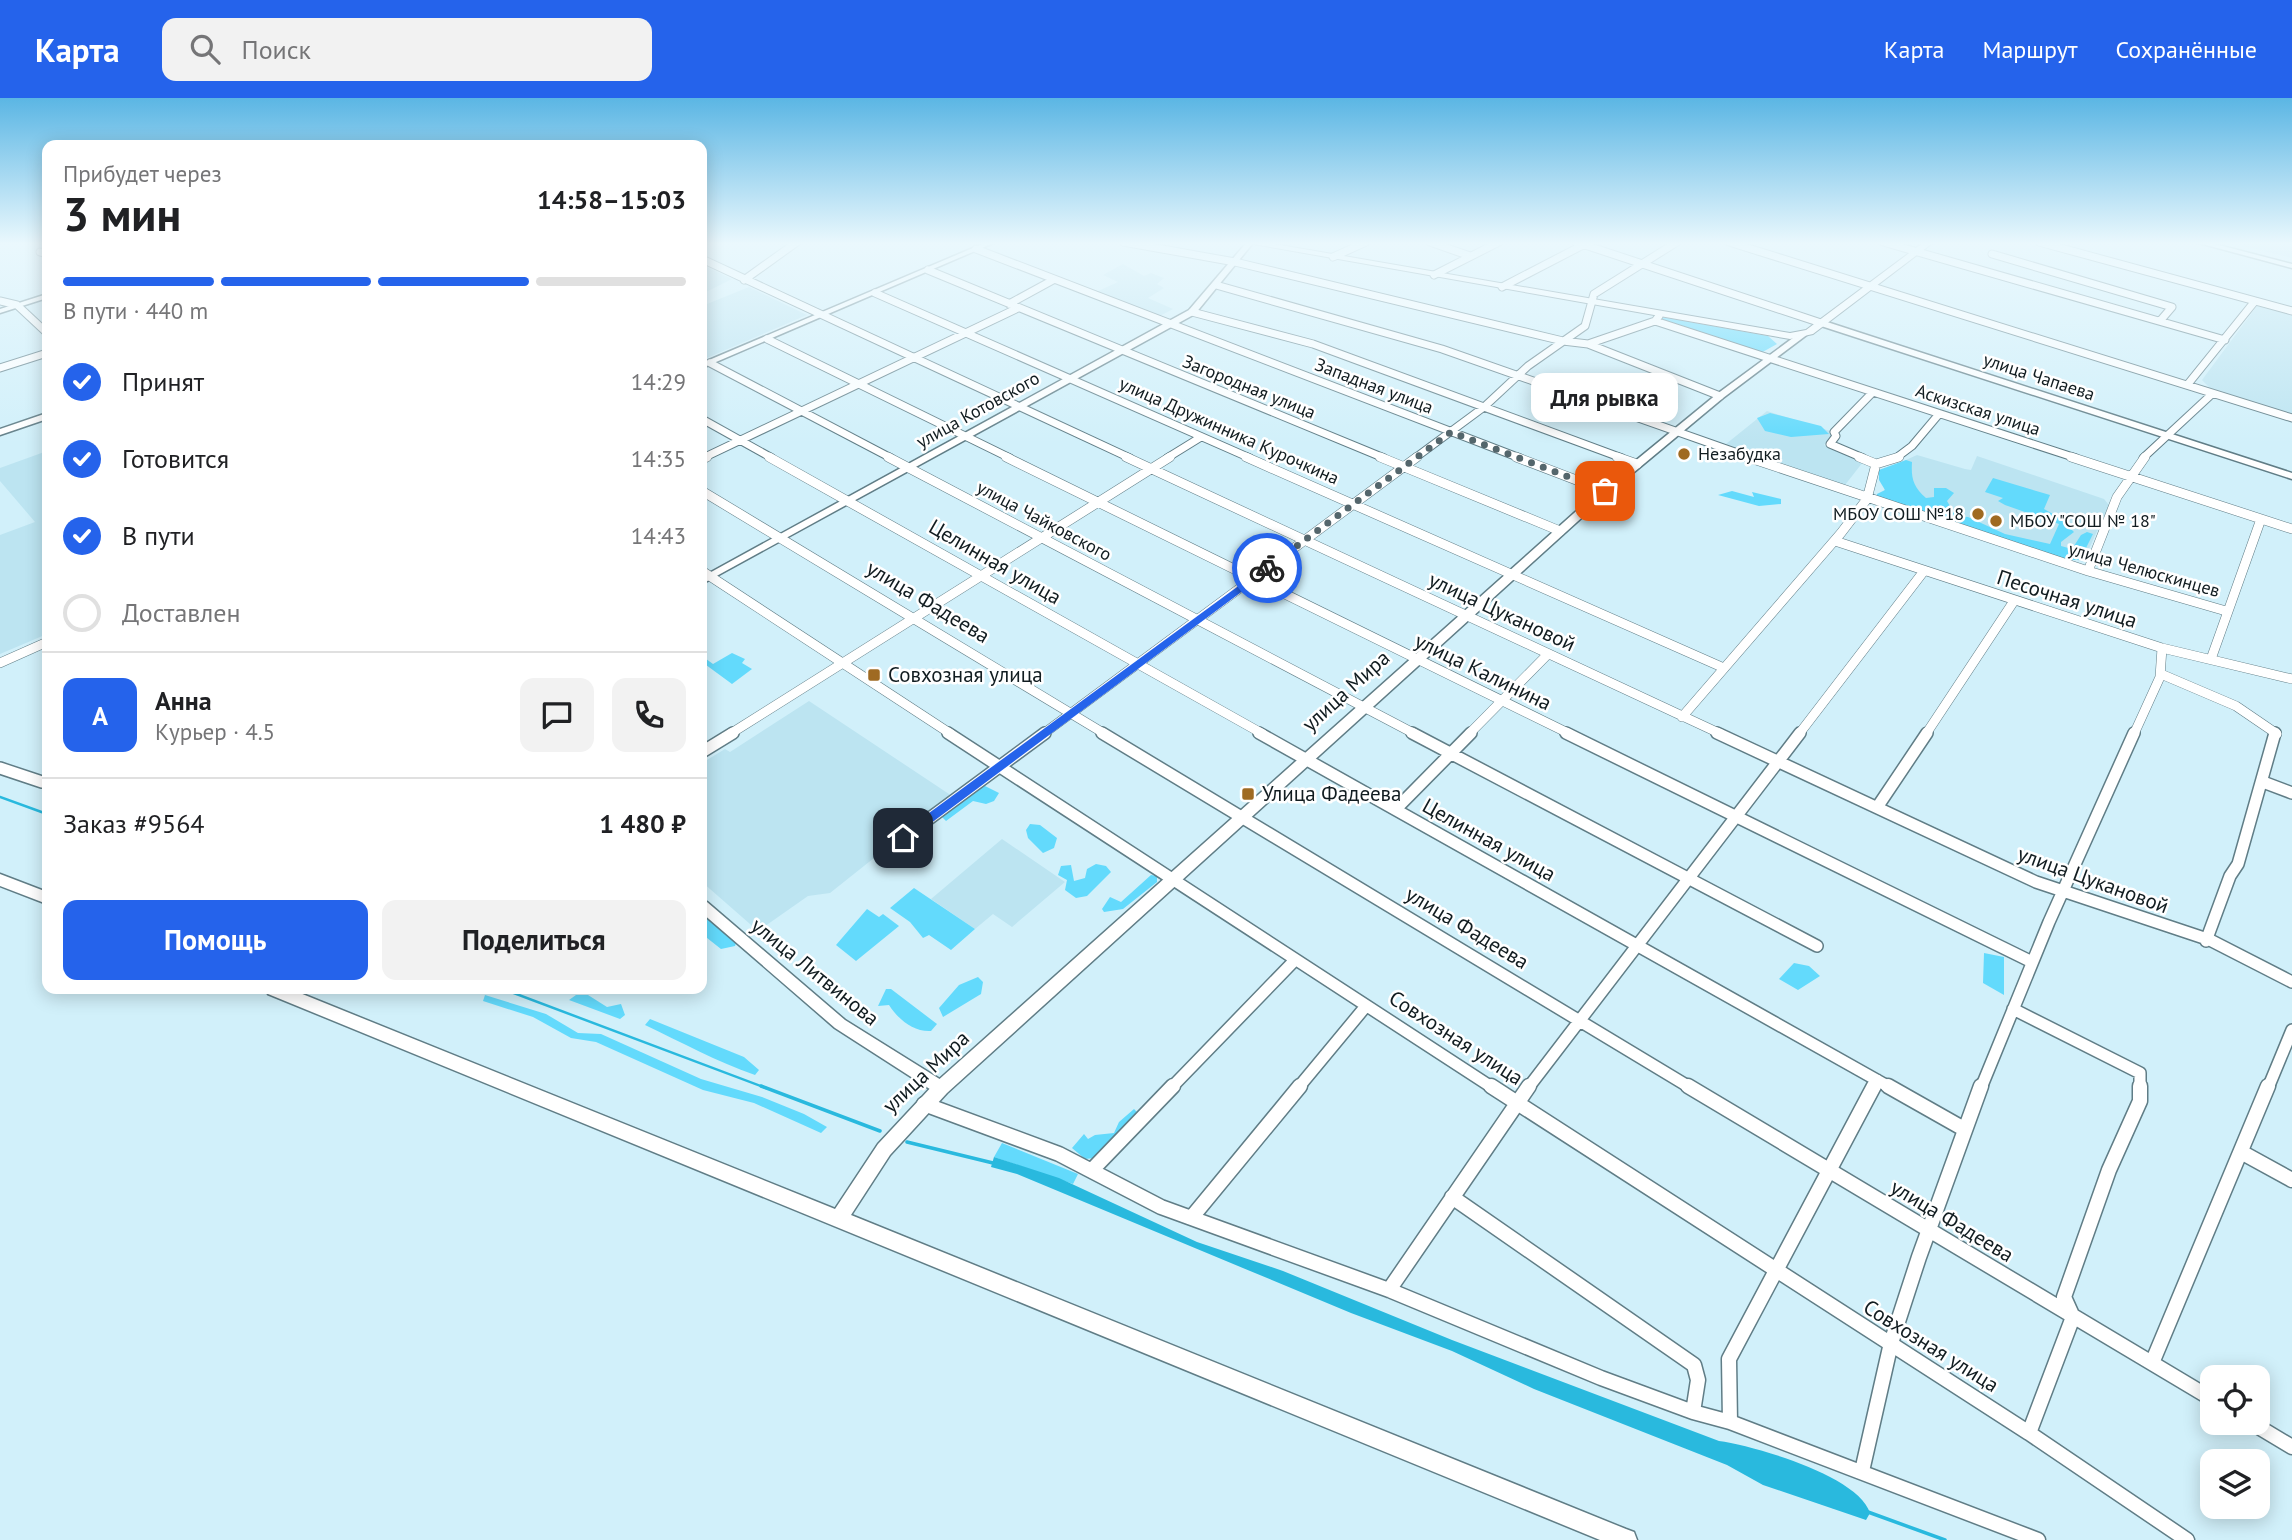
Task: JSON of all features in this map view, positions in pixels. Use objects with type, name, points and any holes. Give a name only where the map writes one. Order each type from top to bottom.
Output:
[{"type":"main road","name":"Аскизская улица","points":[[1619,309],[1657,318],[1766,334],[1804,334]]},
{"type":"main road","name":"улица Мира","points":[[838,1220],[872,1164],[900,1127],[941,1088],[1605,491],[1720,396],[1839,309]]},
{"type":"main road","points":[[1766,334],[1780,338],[1789,346]]},
{"type":"main road","points":[[0,880],[42,896]]},
{"type":"main road","points":[[286,994],[1626,1540]]},
{"type":"street","points":[[22,309],[42,328]]},
{"type":"street","name":"улица Цукановой","points":[[807,309],[2062,891],[2097,899],[2206,941],[2273,970],[2292,982]]},
{"type":"street","points":[[707,364],[836,309]]},
{"type":"street","name":"улица Дружинника Курочкина","points":[[911,309],[1724,668]]},
{"type":"street","points":[[707,457],[1015,309]]},
{"type":"street","name":"Загородная улица","points":[[1021,309],[1560,531]]},
{"type":"street","name":"Западная улица","points":[[1129,309],[1605,491]]},
{"type":"street","name":"улица Котовского","points":[[707,575],[781,538],[1122,352],[1194,309]]},
{"type":"street","name":"улица Челюскинцев","points":[[1301,309],[1441,349],[1867,499],[2088,571],[2226,611]]},
{"type":"street","points":[[1431,309],[1563,341],[1588,344],[1720,396]]},
{"type":"street","points":[[884,852],[1001,768],[1484,407],[1519,375],[1586,326],[1590,309]]},
{"type":"street","name":"улица Чапаева","points":[[1779,309],[2292,476]]},
{"type":"street","points":[[1946,309],[2292,418]]},
{"type":"street","points":[[2119,309],[2225,340]]},
{"type":"street","points":[[2160,321],[2170,309]]},
{"type":"street","points":[[2188,384],[2249,309]]},
{"type":"street","points":[[1192,312],[1313,344],[1637,464]]},
{"type":"street","points":[[1588,344],[1657,318]]},
{"type":"street","name":"Аскизская улица","points":[[1657,318],[1872,393],[2292,529]]},
{"type":"street","name":"улица Калинина","points":[[767,339],[2032,962]]},
{"type":"street","points":[[0,368],[42,355]]},
{"type":"street","name":"улица Чайковского","points":[[707,364],[909,467],[1816,946]]},
{"type":"street","points":[[1872,393],[1834,432],[1836,436],[1830,444],[1876,464],[1886,464],[1899,458],[1939,414]]},
{"type":"street","points":[[2088,571],[2106,522],[2130,476],[2165,434],[2211,394]]},
{"type":"street","points":[[0,432],[42,418]]},
{"type":"street","name":"Целинная улица","points":[[707,422],[1964,1129]]},
{"type":"street","points":[[707,749],[1201,437]]},
{"type":"street","points":[[1682,716],[1835,541],[1867,499],[1876,464]]},
{"type":"street","name":"улица Фадеева","points":[[707,494],[1829,1172],[2200,1392]]},
{"type":"street","points":[[2211,660],[2226,611],[2261,519]]},
{"type":"street","name":"Песочная улица","points":[[1835,541],[2162,648],[2292,679]]},
{"type":"street","points":[[1389,1290],[1517,1102],[1578,1020],[1924,571]]},
{"type":"street","name":"Совхозная улица","points":[[707,577],[2029,1433],[2187,1540]]},
{"type":"street","points":[[1878,806],[2014,601]]},
{"type":"street","points":[[0,663],[42,644]]},
{"type":"street","points":[[1862,1471],[1890,1345],[1964,1129],[2062,891],[2161,674],[2162,648]]},
{"type":"street","points":[[1396,809],[1548,654]]},
{"type":"street","points":[[2161,674],[2232,702],[2260,719],[2277,734],[2238,864],[2230,876],[2206,941]]},
{"type":"street","points":[[2,770],[42,780]]},
{"type":"street","points":[[2263,782],[2292,793]]},
{"type":"street","name":"улица Литвинова","points":[[707,910],[841,1024],[941,1088]]},
{"type":"street","points":[[1092,1170],[1295,960]]},
{"type":"street","points":[[1192,1217],[1366,1006]]},
{"type":"street","points":[[2013,1009],[2140,1073],[2140,1101],[2109,1170],[2064,1297],[2073,1317],[2029,1433]]},
{"type":"street","points":[[2152,1363],[2292,1030]]},
{"type":"street","points":[[1730,1422],[1729,1359],[1877,1080]]},
{"type":"street","points":[[924,1104],[1092,1170],[1161,1207],[1389,1290],[1601,1378],[1693,1412],[1730,1422],[2038,1540]]},
{"type":"street","points":[[2241,1152],[2292,1180]]},
{"type":"street","points":[[1452,1197],[1694,1365],[1698,1380],[1693,1412]]},
{"type":"street","points":[[2270,1434],[2292,1447]]},
{"type":"shaded area","points":[[707,309],[795,309],[807,315],[707,358]]},
{"type":"shaded area","points":[[1139,309],[1172,309],[1158,317]]},
{"type":"shaded area","points":[[2255,309],[2270,309],[2292,315],[2292,414],[2211,389],[2202,380]]},
{"type":"shaded area","points":[[1663,317],[1768,336],[1777,344],[1759,354],[1659,321]]},
{"type":"shaded area","points":[[1767,411],[1830,431],[1832,435],[1824,445],[1863,462],[1845,485],[1726,444]]},
{"type":"shaded area","points":[[1770,413],[1821,426],[1829,434],[1791,437],[1765,431],[1757,418]]},
{"type":"shaded area","points":[[42,453],[42,636],[0,654],[0,535],[35,522],[0,481],[0,468]]},
{"type":"shaded area","points":[[1917,455],[1971,470],[1977,456],[2104,499],[2109,505],[2083,562],[1883,498],[1888,468]]},
{"type":"shaded area","points":[[1906,460],[1912,462],[1914,482],[1926,498],[1934,497],[1934,488],[1946,488],[1954,493],[1947,501],[1956,516],[1968,517],[2005,534],[2050,544],[2059,524],[2005,505],[1998,501],[2003,498],[1985,492],[1993,478],[2050,495],[2044,509],[2060,518],[2074,532],[2061,542],[2061,546],[2072,549],[2081,535],[2087,532],[2093,534],[2080,560],[2066,560],[1876,498],[1877,494],[1885,490],[1879,480],[1879,470]]},
{"type":"shaded area","points":[[1732,491],[1754,497],[1752,492],[1781,499],[1781,504],[1759,506],[1718,495]]},
{"type":"shaded area","points":[[732,653],[745,659],[742,663],[752,669],[732,684],[707,666],[707,660],[713,664]]},
{"type":"shaded area","points":[[809,701],[952,796],[830,893],[808,896],[758,931],[707,886],[707,760],[725,749],[730,752]]},
{"type":"shaded area","points":[[983,785],[999,793],[994,801],[986,804],[973,801],[946,821],[942,817],[954,803]]},
{"type":"shaded area","points":[[1030,824],[1040,825],[1057,838],[1054,848],[1043,853],[1028,838],[1026,830]]},
{"type":"shaded area","points":[[1002,839],[1065,882],[1012,927],[993,914],[975,929],[931,899]]},
{"type":"shaded area","points":[[1096,864],[1106,866],[1111,872],[1087,896],[1076,898],[1065,890],[1067,880],[1058,875],[1061,866],[1071,865],[1074,881],[1085,878],[1087,869]]},
{"type":"shaded area","points":[[1151,875],[1157,876],[1157,882],[1123,909],[1104,912],[1102,909],[1110,897],[1121,902]]},
{"type":"shaded area","points":[[914,888],[975,929],[951,950],[929,935],[923,938],[910,922],[890,908]]},
{"type":"shaded area","points":[[867,909],[879,917],[883,914],[899,926],[856,961],[836,945]]},
{"type":"shaded area","points":[[707,918],[736,943],[735,946],[721,949],[707,938]]},
{"type":"shaded area","points":[[1984,953],[2004,957],[2004,995],[1983,983]]},
{"type":"shaded area","points":[[1794,963],[1809,966],[1820,976],[1798,990],[1779,979]]},
{"type":"shaded area","points":[[978,977],[983,982],[981,994],[943,1017],[939,1008],[959,985]]},
{"type":"shaded area","points":[[886,989],[891,989],[937,1024],[931,1031],[924,1031],[901,1020],[889,1005],[878,1006]]},
{"type":"shaded area","points":[[485,995],[546,1014],[578,1033],[601,1034],[701,1079],[762,1097],[804,1114],[827,1127],[821,1133],[754,1103],[703,1090],[596,1042],[571,1038],[533,1017],[483,1001]]},
{"type":"shaded area","points":[[576,995],[588,995],[607,1007],[621,1004],[625,1015],[620,1019],[569,1000]]},
{"type":"shaded area","points":[[650,1019],[744,1057],[759,1070],[755,1075],[713,1058],[645,1025]]},
{"type":"shaded area","points":[[1134,1109],[1139,1114],[1095,1158],[1085,1159],[1072,1148],[1084,1134],[1088,1139],[1095,1135],[1114,1133],[1119,1122]]},
{"type":"shaded area","points":[[1002,1143],[1078,1174],[1073,1184],[994,1157]]},
{"type":"shaded area","points":[[994,1157],[1059,1178],[1197,1242],[1283,1271],[1452,1340],[1719,1441],[1756,1449],[1804,1465],[1847,1487],[1862,1499],[1870,1513],[1866,1520],[1763,1485],[1727,1465],[1534,1389],[1452,1351],[1351,1313],[1017,1174],[991,1167]]},
{"type":"waterway","points":[[0,797],[42,812]]},
{"type":"waterway","points":[[516,994],[766,1088]]},
{"type":"waterway","points":[[761,1086],[880,1131]]},
{"type":"waterway","points":[[907,1142],[993,1163]]},
{"type":"waterway","points":[[1868,1512],[1945,1540]]},
{"type":"way so far","points":[[1267,568],[1451,432],[1605,491]]},
{"type":"place","name":"Незабудка","points":[[1684,454]]},
{"type":"place","name":"Для рывка","points":[[1605,491]]},
{"type":"place","name":"МБОУ СОШ №18","points":[[1978,514]]},
{"type":"place","name":"МБОУ \"СОШ № 18\"","points":[[1996,521]]},
{"type":"place","name":"Совхозная улица","points":[[874,675]]},
{"type":"place","name":"Улица Фадеева","points":[[1248,794]]},
{"type":"route","points":[[903,838],[1001,768],[1267,568]]}]
